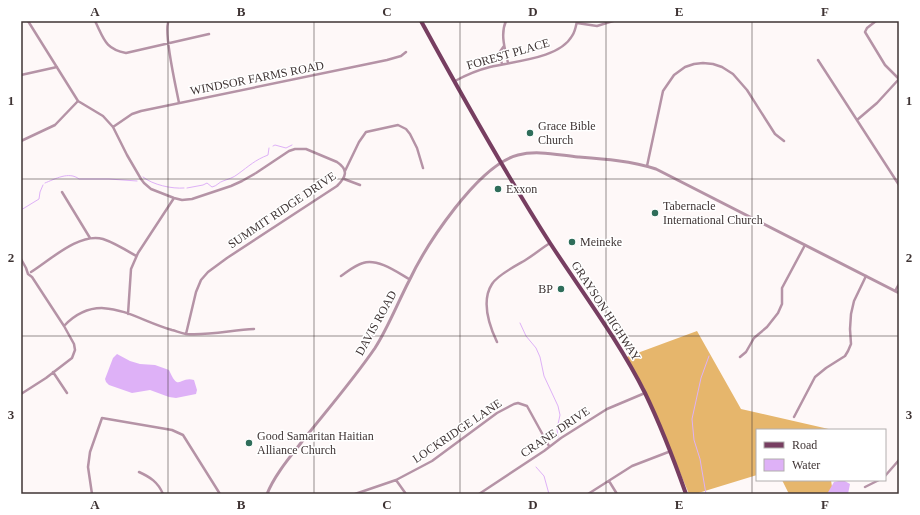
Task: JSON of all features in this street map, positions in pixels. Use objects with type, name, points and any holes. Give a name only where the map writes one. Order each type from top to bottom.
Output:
[{"type":"main road","name":"GRAYSON HIGHWAY","points":[[421,21],[500,163],[550,243],[625,357],[645,393],[671,451],[686,494]]},
{"type":"street","name":"SUMMIT RIDGE DRIVE","points":[[28,21],[78,101],[103,116],[113,127],[144,184],[151,189],[182,200],[192,199],[231,186],[256,173],[295,149],[306,149],[332,160],[340,164],[345,171],[344,179],[337,186],[208,272],[201,280],[196,292],[186,334]]},
{"type":"street","points":[[95,21],[109,46],[116,51],[126,53],[168,42],[209,34]]},
{"type":"street","points":[[506,21],[503,29],[504,46],[508,63]]},
{"type":"street","name":"FOREST PLACE","points":[[455,81],[476,71],[536,57],[565,45],[572,36],[577,22],[596,26],[613,21]]},
{"type":"street","points":[[857,120],[877,103],[899,79],[885,65],[865,32],[867,28],[876,21]]},
{"type":"street","points":[[168,23],[166,28],[179,103]]},
{"type":"street","points":[[502,64],[499,53],[504,46]]},
{"type":"street","name":"WINDSOR FARMS ROAD","points":[[113,127],[137,112],[387,60],[401,56],[406,52]]},
{"type":"street","points":[[818,60],[899,185]]},
{"type":"street","points":[[647,166],[663,91],[674,75],[685,67],[698,63],[722,66],[733,74],[747,90],[775,134],[784,141]]},
{"type":"street","points":[[21,75],[57,67]]},
{"type":"street","points":[[21,141],[55,126],[78,101]]},
{"type":"street","points":[[345,171],[359,142],[366,132],[398,125],[402,126],[410,134],[417,148],[423,168]]},
{"type":"street","name":"DAVIS ROAD","points":[[267,494],[269,488],[282,468],[324,413],[352,381],[377,345],[409,279],[430,243],[464,196],[500,163],[519,155],[538,153],[621,161],[647,166],[805,244],[897,292]]},
{"type":"street","points":[[344,179],[360,185]]},
{"type":"street","points":[[62,192],[90,238]]},
{"type":"street","points":[[128,314],[131,269],[136,256],[174,198]]},
{"type":"street","points":[[31,272],[74,243],[90,238],[103,239],[136,256]]},
{"type":"street","points":[[497,342],[488,316],[488,294],[492,283],[550,243]]},
{"type":"street","points":[[740,357],[746,352],[754,338],[770,324],[778,313],[782,304],[782,288],[805,244]]},
{"type":"street","points":[[21,259],[26,268],[26,272],[32,277],[64,326],[74,344],[75,350],[72,358],[21,394]]},
{"type":"street","points":[[341,276],[362,263],[370,262],[388,267],[409,279]]},
{"type":"street","points":[[26,268],[30,270],[32,277]]},
{"type":"street","points":[[794,417],[815,377],[845,356],[848,351],[851,344],[851,314],[854,301],[866,275]]},
{"type":"street","points":[[897,292],[899,284]]},
{"type":"street","points":[[64,326],[74,317],[88,310],[96,307],[103,307],[186,334],[254,328]]},
{"type":"street","points":[[53,372],[67,393]]},
{"type":"street","name":"CRANE DRIVE","points":[[479,494],[549,446],[607,409],[645,393]]},
{"type":"street","name":"LOCKRIDGE LANE","points":[[355,494],[396,480],[432,461],[497,413],[518,403],[527,406],[549,446]]},
{"type":"street","points":[[92,494],[88,467],[90,452],[102,418],[172,430],[183,435],[220,494]]},
{"type":"street","points":[[588,494],[632,466],[671,451]]},
{"type":"street","points":[[886,475],[899,460]]},
{"type":"street","points":[[139,472],[153,479],[160,487],[163,494]]},
{"type":"street","points":[[396,480],[406,494]]},
{"type":"street","points":[[609,481],[617,494]]},
{"type":"street","points":[[865,488],[877,481]]},
{"type":"shaded area","points":[[697,331],[741,409],[829,429],[756,429],[756,475],[695,494],[689,494],[644,387],[624,358]]},
{"type":"shaded area","points":[[782,481],[831,481],[832,487],[829,494],[789,494]]},
{"type":"water","points":[[117,354],[130,361],[140,364],[155,365],[169,370],[172,377],[177,382],[189,379],[194,380],[197,390],[196,394],[176,398],[150,390],[132,393],[109,385],[105,379],[113,358]]},
{"type":"water","points":[[845,481],[850,484],[848,494],[827,494],[834,482]]},
{"type":"waterway","points":[[273,146],[275,145],[286,148],[292,145]]},
{"type":"waterway","points":[[187,188],[207,183],[212,187],[215,186],[268,155],[269,148]]},
{"type":"waterway","points":[[45,183],[66,176],[79,179],[137,181]]},
{"type":"waterway","points":[[143,177],[163,186],[184,188]]},
{"type":"waterway","points":[[21,210],[39,199],[43,185]]},
{"type":"waterway","points":[[520,323],[526,336],[536,348],[540,357],[544,376],[558,406],[560,415],[557,429],[558,437]]},
{"type":"waterway","points":[[706,494],[700,459],[694,440],[692,419],[701,378],[709,356]]},
{"type":"waterway","points":[[536,467],[544,476],[549,494]]},
{"type":"place","name":"Grace Bible Church","points":[[530,133]]},
{"type":"place","name":"Exxon","points":[[498,189]]},
{"type":"place","name":"Tabernacle International Church","points":[[655,213]]},
{"type":"place","name":"Meineke","points":[[572,242]]},
{"type":"place","name":"BP","points":[[561,289]]},
{"type":"place","name":"Good Samaritan Haitian Alliance Church","points":[[249,443]]}]
